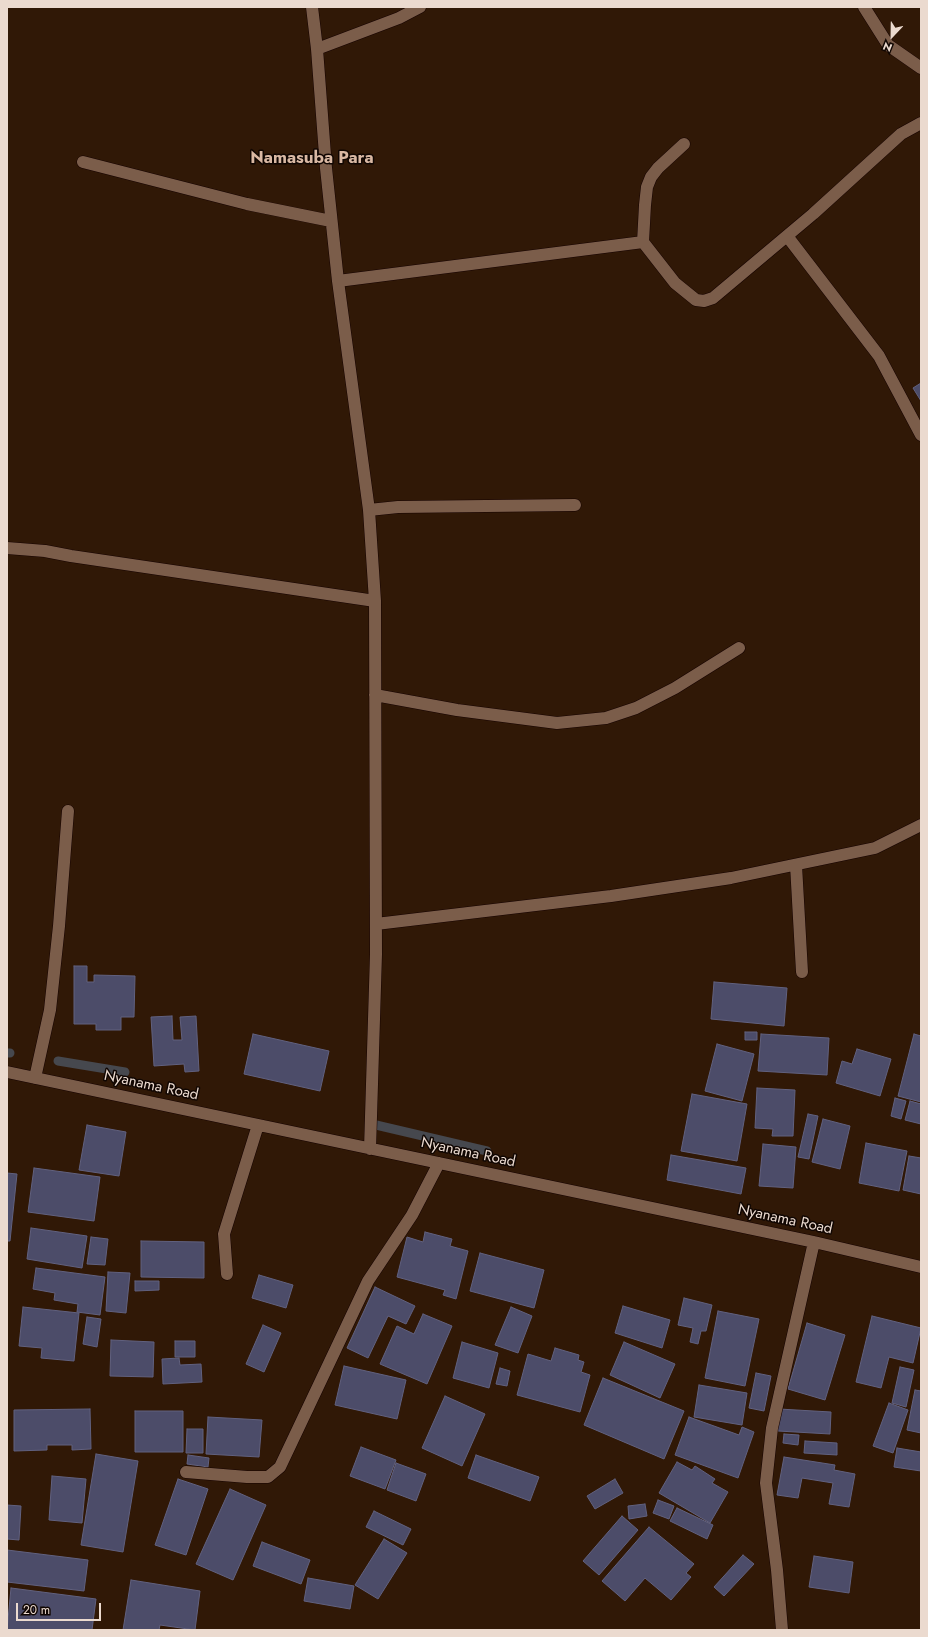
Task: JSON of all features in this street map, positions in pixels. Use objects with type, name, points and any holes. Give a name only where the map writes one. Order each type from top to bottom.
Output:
[{"type":"street","points":[[312,7],[317,49],[331,221],[370,510],[375,601],[376,924],[370,1149]]},
{"type":"street","points":[[317,49],[399,18],[420,7]]},
{"type":"street","points":[[864,7],[888,45],[921,68]]},
{"type":"street","points":[[684,144],[658,168],[651,177],[647,187],[643,242],[675,283],[696,300],[704,301],[713,298],[813,214],[901,134],[921,123]]},
{"type":"street","points":[[82,162],[247,204],[331,221]]},
{"type":"street","points":[[787,236],[879,356],[921,434]]},
{"type":"street","points":[[338,281],[643,242]]},
{"type":"street","points":[[370,510],[398,507],[575,505]]},
{"type":"street","points":[[7,548],[45,551],[375,601]]},
{"type":"street","points":[[375,695],[457,710],[557,723],[606,718],[636,708],[675,688],[739,648]]},
{"type":"street","points":[[35,1078],[50,1010],[68,811]]},
{"type":"street","points":[[376,924],[611,896],[732,878],[875,848],[921,825]]},
{"type":"street","points":[[796,865],[802,972]]},
{"type":"street","name":"Nyanama Road","points":[[7,1072],[814,1242],[921,1267]]},
{"type":"street","points":[[227,1274],[224,1234],[258,1125]]},
{"type":"street","points":[[186,1472],[247,1477],[268,1477],[280,1467],[368,1281],[412,1215],[439,1163]]},
{"type":"street","points":[[782,1630],[777,1570],[766,1483],[772,1428],[814,1242]]},
{"type":"building","points":[[921,383],[921,401],[913,388]]},
{"type":"building","points":[[74,966],[87,966],[87,982],[94,982],[94,975],[135,976],[134,1017],[121,1017],[121,1030],[96,1030],[96,1024],[74,1024]]},
{"type":"building","points":[[714,982],[787,988],[784,1026],[711,1019]]},
{"type":"building","points":[[172,1016],[173,1040],[182,1040],[180,1017],[196,1016],[199,1071],[185,1072],[184,1064],[154,1066],[151,1017]]},
{"type":"building","points":[[745,1032],[757,1032],[757,1040],[745,1040]]},
{"type":"building","points":[[253,1034],[329,1051],[320,1091],[244,1074]]},
{"type":"building","points":[[761,1034],[829,1038],[827,1075],[758,1071]]},
{"type":"building","points":[[914,1034],[921,1036],[921,1102],[898,1096]]},
{"type":"building","points":[[717,1044],[754,1054],[742,1101],[705,1091]]},
{"type":"building","points":[[857,1049],[891,1059],[880,1096],[836,1083],[842,1061],[852,1064]]},
{"type":"building","points":[[757,1088],[795,1090],[793,1136],[772,1136],[773,1129],[755,1128]]},
{"type":"building","points":[[692,1094],[747,1104],[737,1161],[681,1151]]},
{"type":"building","points":[[895,1098],[906,1101],[901,1119],[891,1116]]},
{"type":"building","points":[[910,1101],[921,1104],[921,1124],[905,1120]]},
{"type":"building","points":[[808,1114],[818,1116],[809,1159],[798,1157]]},
{"type":"building","points":[[823,1119],[850,1126],[840,1169],[812,1162]]},
{"type":"building","points":[[87,1125],[126,1132],[119,1176],[79,1170]]},
{"type":"building","points":[[866,1143],[907,1151],[899,1191],[859,1183]]},
{"type":"building","points":[[763,1144],[796,1147],[793,1188],[759,1186]]},
{"type":"building","points":[[671,1155],[746,1168],[741,1194],[667,1180]]},
{"type":"building","points":[[909,1156],[921,1158],[921,1194],[903,1190]]},
{"type":"building","points":[[34,1168],[100,1177],[94,1221],[28,1212]]},
{"type":"building","points":[[7,1173],[17,1174],[10,1241],[7,1241]]},
{"type":"building","points":[[31,1228],[87,1236],[82,1268],[27,1259]]},
{"type":"building","points":[[425,1232],[452,1239],[450,1246],[468,1251],[456,1299],[443,1295],[445,1290],[397,1277],[407,1237],[423,1242]]},
{"type":"building","points":[[91,1237],[108,1239],[105,1265],[87,1264]]},
{"type":"building","points":[[141,1241],[204,1242],[204,1278],[141,1277]]},
{"type":"building","points":[[480,1253],[544,1270],[534,1308],[470,1291]]},
{"type":"building","points":[[36,1268],[105,1277],[100,1315],[77,1312],[78,1304],[54,1300],[55,1293],[33,1289]]},
{"type":"building","points":[[108,1272],[130,1273],[126,1313],[106,1311]]},
{"type":"building","points":[[259,1275],[293,1285],[286,1308],[252,1298]]},
{"type":"building","points":[[135,1281],[159,1281],[159,1290],[135,1291]]},
{"type":"building","points":[[375,1287],[415,1306],[406,1324],[388,1316],[368,1358],[347,1348]]},
{"type":"building","points":[[684,1298],[712,1305],[706,1331],[701,1331],[698,1344],[690,1342],[693,1328],[678,1325]]},
{"type":"building","points":[[623,1306],[670,1320],[662,1348],[615,1333]]},
{"type":"building","points":[[23,1307],[79,1313],[74,1361],[41,1358],[42,1348],[19,1346]]},
{"type":"building","points":[[511,1307],[532,1316],[518,1353],[495,1345]]},
{"type":"building","points":[[718,1311],[759,1319],[745,1386],[705,1378]]},
{"type":"building","points":[[423,1314],[452,1326],[427,1384],[380,1364],[397,1326],[414,1334]]},
{"type":"building","points":[[872,1316],[921,1328],[913,1363],[889,1357],[881,1388],[856,1382]]},
{"type":"building","points":[[87,1317],[101,1319],[97,1347],[83,1344]]},
{"type":"building","points":[[807,1323],[845,1335],[825,1400],[788,1389]]},
{"type":"building","points":[[263,1325],[281,1333],[264,1372],[246,1364]]},
{"type":"building","points":[[111,1340],[154,1342],[153,1377],[110,1376]]},
{"type":"building","points":[[175,1341],[195,1341],[195,1357],[175,1357]]},
{"type":"building","points":[[462,1342],[498,1353],[489,1388],[453,1378]]},
{"type":"building","points":[[624,1342],[675,1364],[660,1398],[610,1375]]},
{"type":"building","points":[[555,1348],[579,1355],[578,1360],[584,1362],[581,1372],[590,1375],[580,1412],[517,1395],[528,1354],[551,1361]]},
{"type":"building","points":[[179,1358],[180,1365],[201,1364],[202,1382],[163,1384],[162,1359]]},
{"type":"building","points":[[344,1366],[406,1380],[397,1419],[335,1405]]},
{"type":"building","points":[[900,1367],[914,1370],[906,1407],[892,1403]]},
{"type":"building","points":[[500,1368],[510,1371],[507,1386],[496,1384]]},
{"type":"building","points":[[756,1373],[771,1376],[764,1411],[749,1408]]},
{"type":"building","points":[[603,1378],[684,1411],[664,1459],[584,1425]]},
{"type":"building","points":[[699,1385],[747,1393],[742,1425],[694,1417]]},
{"type":"building","points":[[915,1390],[921,1391],[921,1433],[907,1430]]},
{"type":"building","points":[[445,1396],[485,1414],[462,1466],[422,1448]]},
{"type":"building","points":[[889,1403],[908,1410],[893,1453],[873,1446]]},
{"type":"building","points":[[90,1409],[91,1449],[72,1450],[72,1445],[47,1445],[47,1450],[14,1451],[14,1410]]},
{"type":"building","points":[[779,1409],[831,1412],[830,1434],[778,1431]]},
{"type":"building","points":[[135,1411],[183,1411],[183,1452],[135,1452]]},
{"type":"building","points":[[208,1417],[262,1420],[259,1457],[206,1454]]},
{"type":"building","points":[[689,1417],[739,1435],[742,1427],[754,1432],[738,1478],[675,1455]]},
{"type":"building","points":[[187,1429],[203,1429],[203,1453],[186,1453]]},
{"type":"building","points":[[784,1434],[799,1435],[798,1445],[783,1443]]},
{"type":"building","points":[[805,1441],[837,1443],[837,1455],[804,1453]]},
{"type":"building","points":[[361,1447],[396,1460],[385,1489],[350,1476]]},
{"type":"building","points":[[897,1448],[921,1452],[921,1471],[894,1467]]},
{"type":"building","points":[[96,1454],[138,1461],[123,1552],[81,1545]]},
{"type":"building","points":[[188,1455],[209,1458],[208,1467],[187,1464]]},
{"type":"building","points":[[476,1455],[539,1477],[530,1501],[468,1478]]},
{"type":"building","points":[[784,1457],[835,1465],[834,1470],[855,1474],[849,1507],[829,1504],[833,1483],[802,1478],[798,1498],[777,1495]]},
{"type":"building","points":[[677,1462],[692,1470],[695,1466],[715,1479],[712,1483],[728,1492],[710,1523],[659,1493]]},
{"type":"building","points":[[396,1463],[426,1474],[416,1501],[387,1490]]},
{"type":"building","points":[[52,1476],[86,1479],[82,1523],[49,1520]]},
{"type":"building","points":[[178,1479],[208,1489],[186,1555],[155,1545]]},
{"type":"building","points":[[615,1479],[623,1493],[595,1509],[587,1496]]},
{"type":"building","points":[[230,1489],[266,1505],[233,1580],[196,1564]]},
{"type":"building","points":[[658,1500],[674,1506],[669,1519],[653,1513]]},
{"type":"building","points":[[645,1504],[647,1516],[629,1519],[628,1506]]},
{"type":"building","points":[[7,1505],[21,1506],[19,1540],[7,1539]]},
{"type":"building","points":[[677,1508],[713,1525],[707,1539],[670,1521]]},
{"type":"building","points":[[374,1511],[411,1529],[403,1545],[366,1527]]},
{"type":"building","points":[[622,1516],[638,1530],[599,1575],[583,1561]]},
{"type":"building","points":[[649,1527],[694,1564],[686,1573],[691,1577],[671,1600],[645,1578],[625,1601],[602,1581]]},
{"type":"building","points":[[384,1539],[407,1553],[378,1599],[355,1585]]},
{"type":"building","points":[[262,1542],[310,1560],[301,1584],[253,1566]]},
{"type":"building","points":[[7,1550],[88,1560],[84,1591],[7,1582]]},
{"type":"building","points":[[743,1555],[754,1564],[724,1596],[714,1587]]},
{"type":"building","points":[[814,1556],[853,1562],[849,1593],[809,1587]]},
{"type":"building","points":[[308,1578],[354,1586],[350,1609],[304,1601]]},
{"type":"building","points":[[131,1580],[200,1591],[195,1630],[160,1625],[159,1630],[123,1630]]},
{"type":"building","points":[[11,1588],[96,1599],[92,1630],[7,1630]]},
{"type":"waterway","points":[[58,1061],[125,1072]]},
{"type":"waterway","points":[[376,1125],[487,1151]]},
{"type":"district","name":"Namasuba Para","points":[[312,159]]}]
